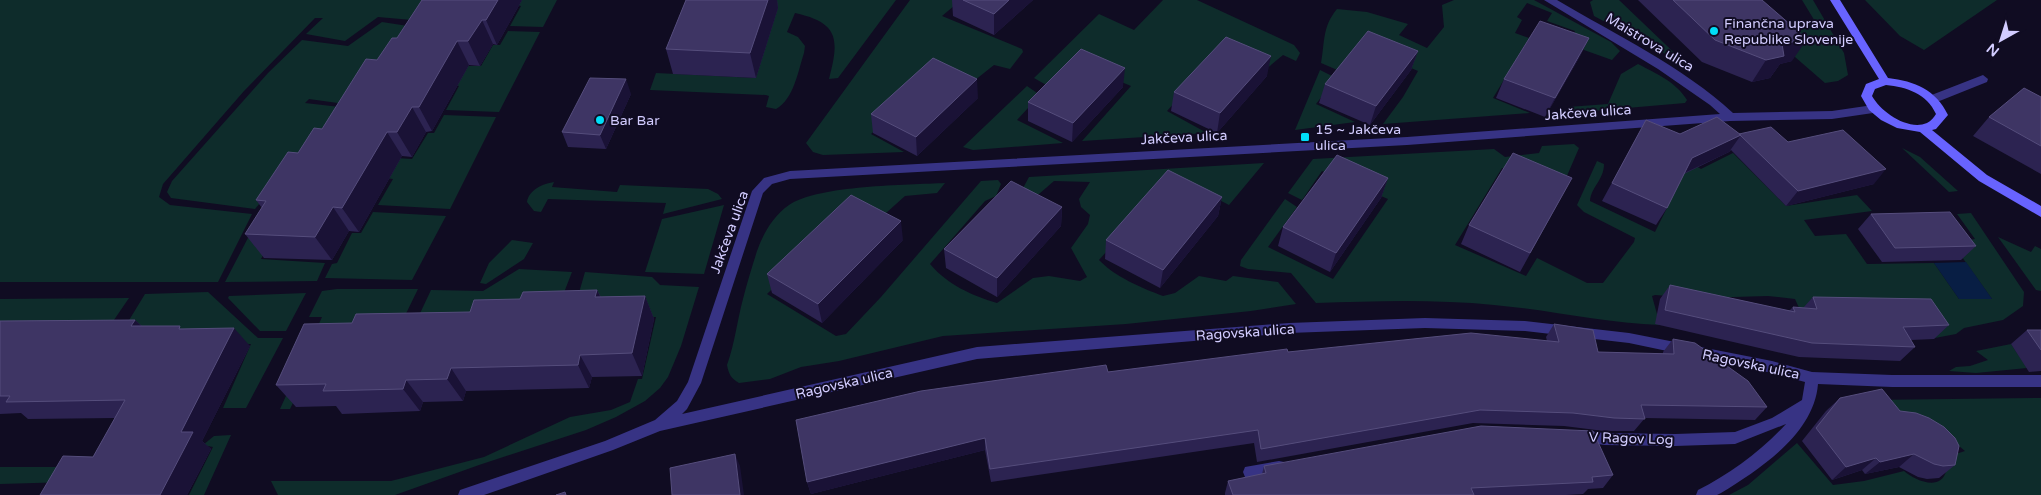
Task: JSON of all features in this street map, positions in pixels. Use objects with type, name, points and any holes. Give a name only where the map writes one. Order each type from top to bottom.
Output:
[{"type":"main road","points":[[1835,0],[1885,81]]},
{"type":"main road","points":[[1885,81],[1911,86],[1933,99],[1940,108],[1942,115],[1940,122],[1933,126],[1922,128],[1896,123],[1873,109],[1866,101],[1865,93],[1867,87],[1874,83],[1885,81]]},
{"type":"main road","points":[[1922,128],[1983,178],[2041,212]]},
{"type":"street","name":"Maistrova ulica","points":[[1548,0],[1662,66],[1714,102],[1730,117]]},
{"type":"street","points":[[1933,99],[1984,79]]},
{"type":"street","name":"Jakčeva ulica","points":[[659,425],[682,405],[694,383],[758,191],[768,181],[790,175],[1407,141],[1730,117],[1832,115],[1873,109]]},
{"type":"street","name":"Ragovska ulica","points":[[465,495],[608,446],[659,425],[976,353],[1290,328],[1425,323],[1526,326],[1629,338],[1812,378],[1892,381],[2041,381]]},
{"type":"street","points":[[1703,495],[1722,486],[1760,458],[1792,427],[1807,404],[1812,378]]},
{"type":"street","name":"V Ragov Log","points":[[1564,434],[1604,439],[1675,440],[1735,438],[1777,422],[1807,404]]},
{"type":"street","points":[[1250,472],[1288,465]]},
{"type":"green space","points":[[0,0],[429,0],[412,20],[378,17],[345,41],[306,34],[323,18],[315,18],[244,91],[163,184],[159,197],[170,205],[252,214],[218,282],[0,282]]},
{"type":"green space","points":[[518,0],[557,0],[543,27],[510,26],[521,6],[515,5]]},
{"type":"green space","points":[[739,0],[896,0],[838,78],[829,79],[835,44],[833,35],[821,22],[795,13],[787,32],[798,37],[805,46],[804,53],[791,92],[787,99],[776,109],[766,107],[769,96],[766,95],[650,90],[656,73],[756,78]]},
{"type":"green space","points":[[910,0],[961,0],[942,16],[1022,49],[1023,52],[1010,69],[994,65],[965,88],[939,75],[871,134],[904,152],[823,155],[813,152],[806,143]]},
{"type":"green space","points":[[1163,0],[1197,0],[1294,45],[1300,53],[1296,61],[1283,55],[1265,70],[1220,53],[1167,111],[1207,133],[1082,141],[1131,86],[1083,66],[1048,86],[1034,78],[1099,14],[1134,30]]},
{"type":"green space","points":[[1454,0],[1534,0],[1611,42],[1620,51],[1612,60],[1570,45],[1575,31],[1547,21],[1552,13],[1527,3],[1517,17],[1522,20],[1515,33],[1529,38],[1493,98],[1530,113],[1383,124],[1403,97],[1418,71],[1363,47],[1342,72],[1321,63],[1326,28],[1337,9],[1367,12],[1408,24],[1399,35],[1427,48],[1444,27],[1442,5]]},
{"type":"green space","points":[[1593,0],[1619,0],[1688,66],[1594,16],[1590,2]]},
{"type":"green space","points":[[1802,0],[1813,0],[1844,53],[1848,75],[1838,81],[1825,83],[1764,30],[1816,23]]},
{"type":"green space","points":[[1865,0],[1997,0],[1924,50],[1900,36]]},
{"type":"green space","points":[[382,22],[408,26],[345,104],[309,99],[305,103],[340,107],[255,209],[171,198],[167,192],[172,181],[268,73],[302,40],[348,46]]},
{"type":"green space","points":[[508,31],[540,32],[499,112],[446,110],[459,86],[455,85],[465,66],[481,66],[493,45],[500,45]]},
{"type":"green space","points":[[1638,64],[1672,83],[1687,100],[1685,103],[1569,113],[1568,107],[1608,104],[1621,74]]},
{"type":"green space","points":[[1320,70],[1336,78],[1316,104],[1355,122],[1295,130]]},
{"type":"green space","points":[[1027,86],[1040,95],[1017,120],[1063,143],[973,150],[963,147]]},
{"type":"green space","points":[[444,115],[496,117],[450,209],[378,205],[393,179],[385,178],[396,158],[412,159],[428,133],[434,133]]},
{"type":"green space","points":[[1574,144],[1579,148],[1560,192],[1502,168],[1455,245],[1526,276],[1537,258],[1587,283],[1603,283],[1634,242],[1635,238],[1584,212],[1577,205],[1597,161],[1604,164],[1603,170],[1590,201],[1655,232],[1690,162],[1701,169],[1733,153],[1786,206],[1857,195],[1872,211],[1804,220],[1815,236],[1846,234],[1867,264],[1934,263],[1959,299],[1992,299],[1952,243],[1975,239],[1957,214],[1971,213],[2024,292],[2023,306],[2003,320],[1964,328],[1956,334],[1935,338],[1800,310],[1795,299],[1768,296],[1699,298],[1655,295],[1652,296],[1660,325],[1639,324],[1472,303],[1405,301],[1316,303],[1291,273],[1248,269],[1240,266],[1241,260],[1285,199],[1297,207],[1268,247],[1333,279],[1388,199],[1322,171],[1302,200],[1288,193],[1313,159],[1494,149],[1505,157],[1539,153],[1542,146]]},
{"type":"green space","points":[[1902,148],[1920,157],[1958,191],[1949,192]]},
{"type":"green space","points":[[1264,163],[1229,205],[1198,189],[1164,187],[1099,260],[1121,277],[1163,296],[1175,293],[1199,276],[1226,281],[1233,276],[1278,282],[1296,304],[1251,311],[1126,324],[943,336],[839,361],[801,367],[770,379],[739,383],[732,378],[729,371],[727,365],[759,245],[778,214],[789,205],[803,198],[820,193],[864,187],[945,183],[937,193],[905,196],[876,222],[853,210],[767,294],[836,336],[846,334],[881,297],[981,181],[998,180],[1001,184],[996,196],[985,201],[930,264],[944,278],[960,288],[997,303],[1033,278],[1049,276],[1080,281],[1087,277],[1071,248],[1088,224],[1090,215],[1081,207],[1079,199],[1090,182],[1054,181],[1039,194],[1031,194],[1022,190],[1029,177]]},
{"type":"green space","points":[[554,182],[552,187],[617,192],[620,185],[708,189],[718,194],[722,199],[663,214],[666,203],[548,199],[541,212],[534,211],[527,202],[530,194],[545,184]]},
{"type":"green space","points":[[724,205],[704,274],[645,272],[662,219]]},
{"type":"green space","points":[[373,212],[446,216],[412,280],[325,278],[332,264],[337,263],[352,233],[361,233]]},
{"type":"green space","points":[[261,213],[279,226],[261,259],[325,263],[317,281],[225,282]]},
{"type":"green space","points":[[1998,237],[2031,252],[2035,246],[2041,249],[2041,291],[2036,290]]},
{"type":"green space","points":[[512,240],[533,243],[524,259],[486,284],[480,283],[489,263]]},
{"type":"green space","points":[[519,269],[572,272],[558,308],[415,324],[431,290],[483,291]]},
{"type":"green space","points":[[585,272],[652,277],[660,285],[699,287],[681,346],[668,377],[660,388],[645,401],[616,417],[586,430],[395,495],[278,495],[271,481],[391,481],[484,457],[570,417],[611,410],[630,402],[638,379],[642,379],[656,317],[611,318],[574,310]]},
{"type":"green space","points":[[337,289],[418,289],[397,332],[324,340],[290,409],[280,409],[322,317],[309,317],[322,291]]},
{"type":"green space","points":[[208,292],[258,338],[283,338],[246,408],[223,408],[251,344],[201,345],[120,335],[145,294]]},
{"type":"green space","points":[[306,293],[286,331],[260,331],[228,298],[229,296]]},
{"type":"green space","points":[[129,298],[103,336],[0,337],[0,299]]},
{"type":"green space","points":[[2011,344],[2027,368],[1976,373],[1949,371],[1956,367],[1970,366],[1988,360],[1976,351]]},
{"type":"green space","points":[[2041,398],[2041,495],[1729,495],[1748,485],[1797,443],[1833,485],[1864,481],[1904,471],[1914,478],[1933,483],[1939,481],[1946,471],[1948,451],[1959,453],[1965,451],[1959,446],[1954,447],[1869,400]]},
{"type":"green space","points":[[231,435],[204,495],[189,495],[213,447],[203,445],[214,436]]},
{"type":"green space","points":[[0,467],[80,467],[69,482],[0,484]]},
{"type":"water","points":[[1966,262],[1992,299],[1959,299],[1934,263]]},
{"type":"building","points":[[422,0],[498,0],[486,20],[482,20],[468,41],[457,41],[419,107],[412,107],[397,132],[387,132],[342,208],[333,207],[315,237],[245,234],[266,201],[256,200],[288,152],[298,153],[314,128],[322,129],[366,59],[377,60],[392,38],[397,38]]},
{"type":"building","points":[[686,0],[768,0],[750,53],[666,49]]},
{"type":"building","points":[[963,0],[1009,0],[994,14]]},
{"type":"building","points":[[1673,0],[1762,0],[1807,39],[1782,44],[1784,56],[1766,60],[1715,40]]},
{"type":"building","points":[[1540,21],[1589,38],[1555,98],[1504,79]]},
{"type":"building","points":[[1368,31],[1418,51],[1376,106],[1325,84]]},
{"type":"building","points":[[1226,37],[1271,56],[1220,113],[1174,92]]},
{"type":"building","points":[[1081,49],[1125,68],[1073,123],[1028,102]]},
{"type":"building","points":[[933,58],[977,79],[916,137],[871,114]]},
{"type":"building","points":[[590,78],[626,79],[600,135],[562,132]]},
{"type":"building","points":[[2024,88],[2041,97],[2041,146],[1989,117]]},
{"type":"building","points":[[1717,117],[1741,135],[1692,158],[1667,208],[1612,183],[1646,120],[1680,134]]},
{"type":"building","points":[[1771,127],[1788,142],[1843,130],[1886,169],[1798,191],[1739,134]]},
{"type":"building","points":[[1513,153],[1572,178],[1530,253],[1469,225]]},
{"type":"building","points":[[1337,155],[1388,178],[1336,253],[1283,227]]},
{"type":"building","points":[[1168,170],[1222,197],[1163,270],[1106,240]]},
{"type":"building","points":[[1011,181],[1062,207],[997,278],[944,249]]},
{"type":"building","points":[[851,195],[901,221],[818,304],[767,274]]},
{"type":"building","points":[[1950,212],[1976,246],[1895,248],[1871,214]]},
{"type":"building","points":[[1670,285],[1795,312],[1793,307],[1817,309],[1813,297],[1931,299],[1949,325],[1903,327],[1915,347],[1812,343],[1665,310]]},
{"type":"building","points":[[597,290],[595,297],[645,296],[632,353],[580,355],[578,365],[451,368],[447,379],[406,380],[403,389],[323,391],[326,384],[276,385],[304,324],[352,323],[356,314],[470,312],[474,300],[520,299],[523,292]]},
{"type":"building","points":[[135,320],[131,326],[180,326],[179,329],[234,328],[181,432],[193,432],[160,495],[40,495],[63,456],[93,457],[125,400],[6,402],[10,396],[0,396],[0,321]]},
{"type":"building","points":[[1554,324],[1593,330],[1598,352],[1674,354],[1673,339],[1695,343],[1748,381],[1767,407],[1641,405],[1645,419],[1614,418],[1573,413],[1480,410],[1261,449],[1258,430],[990,469],[985,438],[807,482],[796,420],[921,391],[1106,365],[1108,372],[1287,349],[1288,352],[1471,333],[1559,342]]},
{"type":"building","points":[[2027,330],[2041,330],[2041,350]]},
{"type":"building","points":[[1882,389],[1900,411],[1916,413],[1929,418],[1944,427],[1955,438],[1959,446],[1955,465],[1943,466],[1934,464],[1914,454],[1880,462],[1876,458],[1846,467],[1816,428],[1840,398]]},
{"type":"building","points":[[1481,426],[1593,431],[1613,475],[1592,477],[1593,482],[1471,488],[1474,495],[1233,495],[1228,481],[1266,473],[1264,466]]},
{"type":"building","points":[[735,454],[740,495],[672,495],[670,468]]},
{"type":"place","name":"Finančna uprava Republike Slovenije","points":[[1714,31]]},
{"type":"place","name":"Bar Bar","points":[[600,120]]},
{"type":"place","name":"15 ~ Jakčeva ulica","points":[[1305,137]]}]
